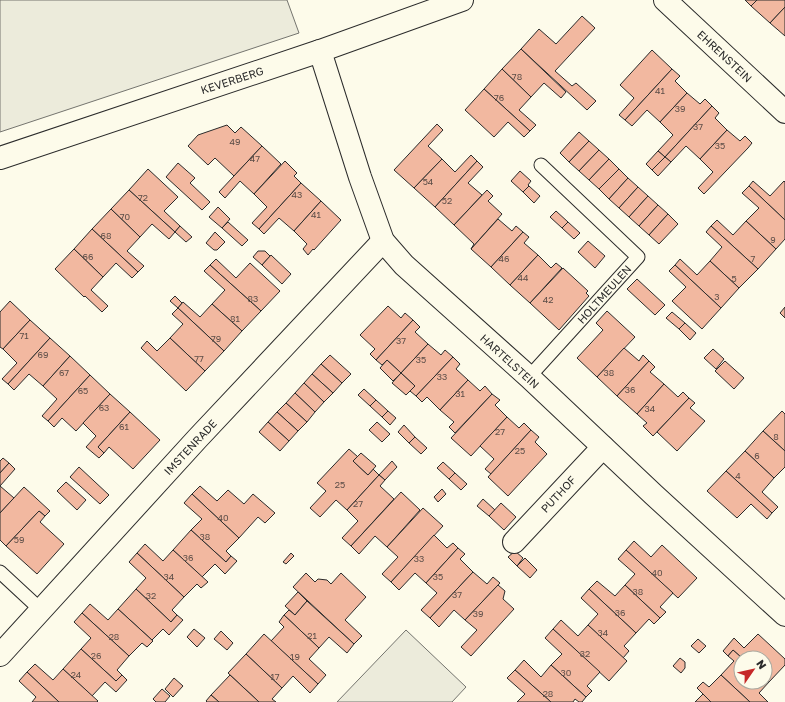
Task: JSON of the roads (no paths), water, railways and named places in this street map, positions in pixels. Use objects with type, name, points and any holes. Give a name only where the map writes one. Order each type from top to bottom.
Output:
[{"type":"street","name":"KEVERBERG","points":[[0,158],[320,51],[462,0]]},
{"type":"street","name":"EHRENSTEIN","points":[[665,0],[785,112]]},
{"type":"street","name":"HARTELSTEIN","points":[[320,51],[360,177],[383,241],[404,265],[529,377],[785,615]]},
{"type":"street","name":"IMSTENRADE","points":[[0,655],[249,383],[383,241]]},
{"type":"street","name":"PUTHOF","points":[[514,542],[603,447]]},
{"type":"lane","name":"HOLTMEULEN","points":[[529,377],[638,257],[541,165]]},
{"type":"lane","points":[[0,572],[41,610]]}]
